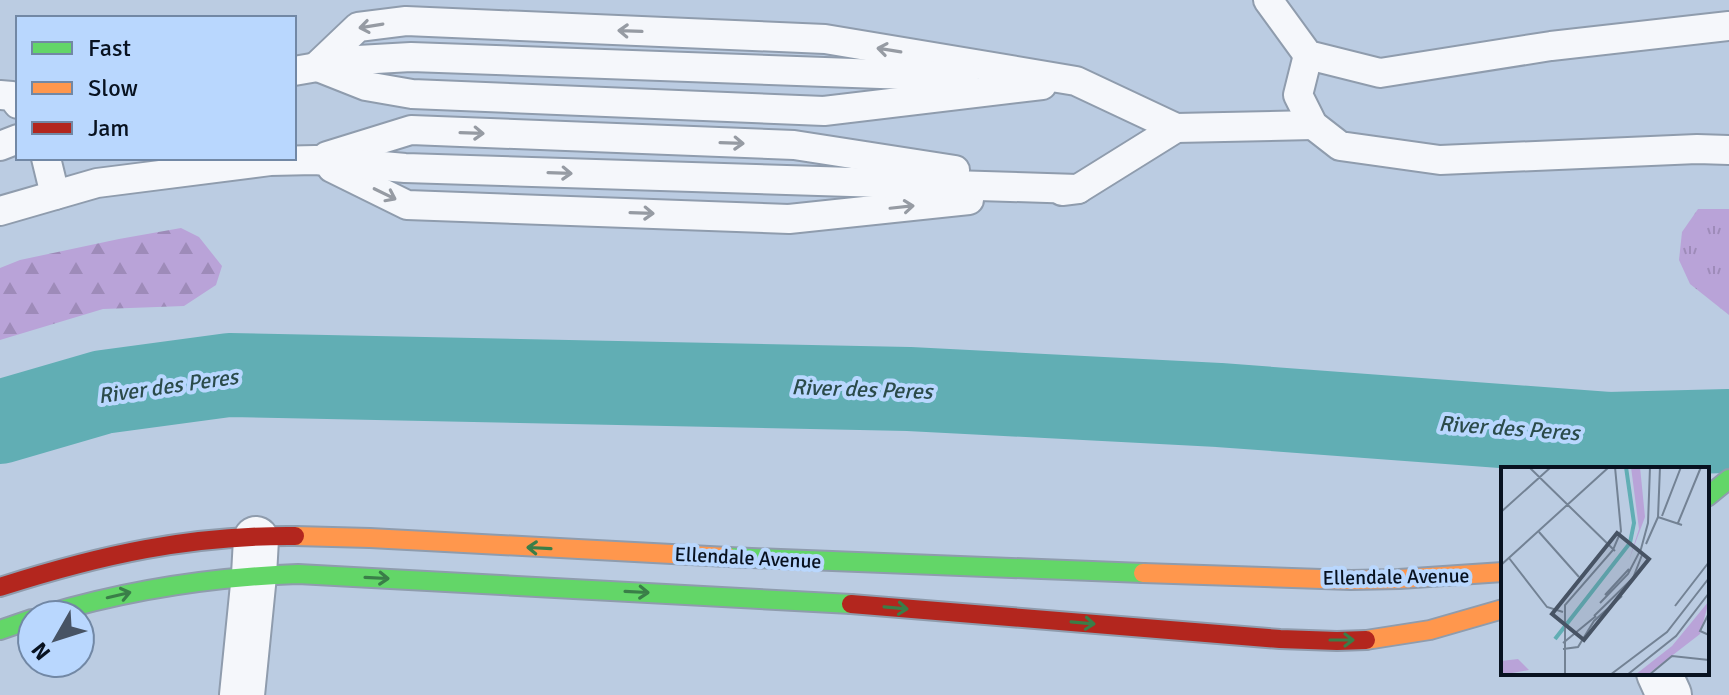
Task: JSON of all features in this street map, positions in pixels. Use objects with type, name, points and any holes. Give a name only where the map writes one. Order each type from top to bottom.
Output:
[{"type":"main road","points":[[1709,495],[1729,479]]},
{"type":"main road","name":"Ellendale Avenue","points":[[0,587],[61,567],[131,550],[205,539],[298,574],[818,601],[1280,639],[1354,641],[1417,633],[1501,610]]},
{"type":"main road","name":"Ellendale Avenue","points":[[96,600],[142,589],[212,579],[255,556],[392,539],[993,569],[1336,579],[1399,579],[1501,572]]},
{"type":"street","points":[[242,695],[255,556]]},
{"type":"street","points":[[1660,675],[1669,695]]},
{"type":"lane","points":[[1268,0],[1308,55],[1380,73],[1551,46],[1729,26]]},
{"type":"lane","points":[[306,69],[358,27],[406,21],[825,39],[1076,81],[1176,128],[1313,125]]},
{"type":"lane","points":[[1308,55],[1298,95],[1313,125],[1340,146],[1440,160],[1729,150]]},
{"type":"lane","points":[[306,69],[366,86],[412,94],[824,111],[1076,81]]},
{"type":"lane","points":[[315,160],[407,205],[789,219],[1078,189],[1176,128]]},
{"type":"lane","points":[[315,160],[411,130],[794,145],[1078,189]]},
{"type":"lane","points":[[46,160],[55,195]]},
{"type":"lane","points":[[0,211],[97,183],[270,161],[315,160],[405,168],[1078,189]]},
{"type":"green space","points":[[1698,209],[1729,209],[1729,315],[1690,284],[1679,260],[1682,232]]},
{"type":"green space","points":[[181,228],[199,237],[222,266],[216,285],[184,306],[103,309],[0,340],[0,268],[20,260]]},
{"type":"waterway","name":"River des Peres","points":[[0,422],[103,392],[229,375],[909,389],[1219,405],[1608,434],[1729,431]]},
{"type":"traffic: fast","points":[[1709,495],[1729,479]]},
{"type":"traffic: fast","points":[[728,557],[1143,573]]},
{"type":"traffic: fast","points":[[96,601],[170,586],[298,574],[851,604]]},
{"type":"traffic: fast","points":[[0,630],[16,624]]},
{"type":"traffic: slow","points":[[295,536],[728,557]]},
{"type":"traffic: slow","points":[[1143,573],[1351,580],[1501,572]]},
{"type":"traffic: slow","points":[[1366,640],[1430,630],[1501,610]]},
{"type":"traffic: jam","points":[[0,587],[74,565],[146,549],[219,539],[295,536]]},
{"type":"traffic: jam","points":[[851,604],[1280,639],[1366,640]]}]
